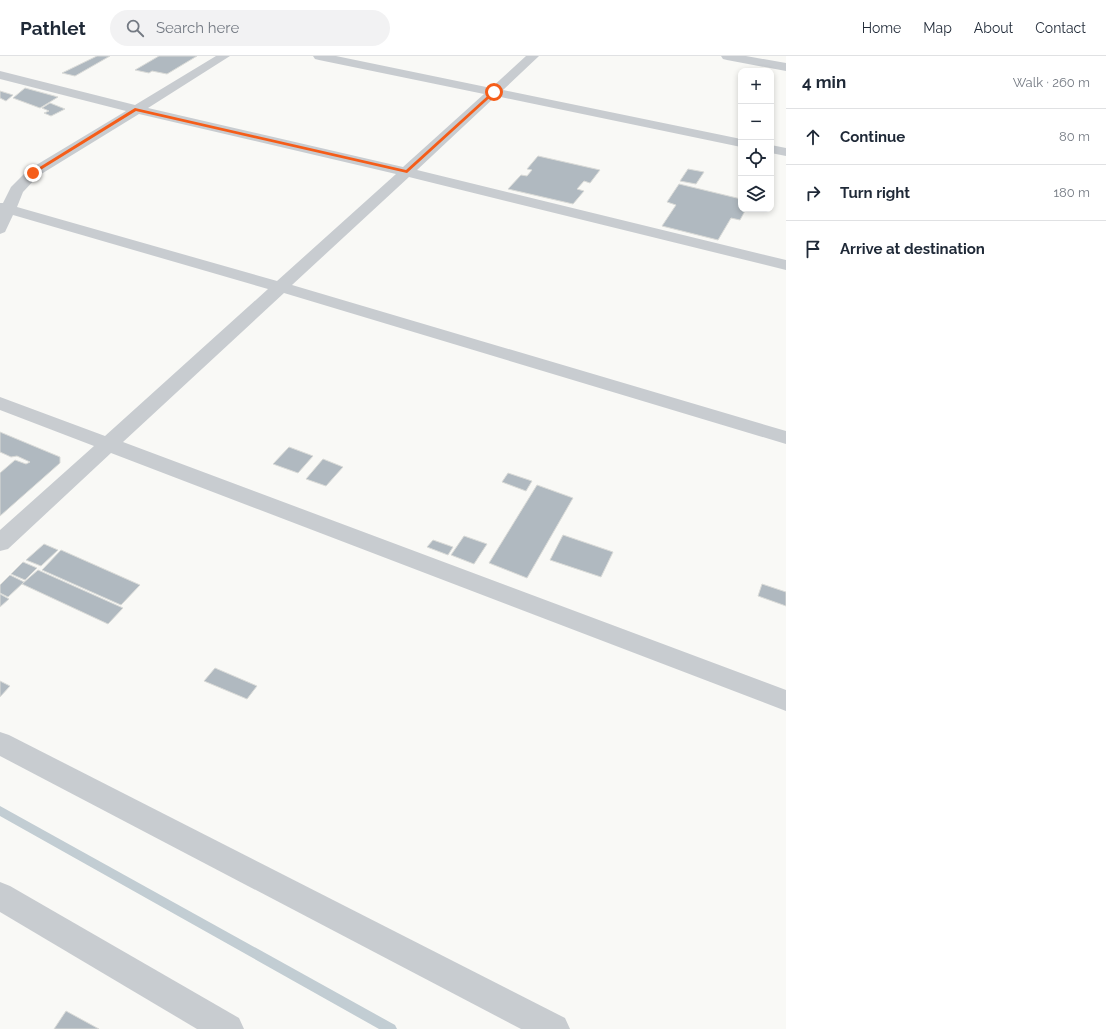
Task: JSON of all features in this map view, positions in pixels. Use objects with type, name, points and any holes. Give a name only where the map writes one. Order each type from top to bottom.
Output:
[{"type":"street","points":[[0,229],[3,209],[16,190],[33,173],[135,109],[224,56]]},
{"type":"street","points":[[319,56],[738,142]]},
{"type":"street","points":[[0,543],[533,56]]},
{"type":"street","points":[[727,56],[786,67]]},
{"type":"street","points":[[0,75],[135,109],[407,172],[786,265]]},
{"type":"street","points":[[774,150],[786,152]]},
{"type":"street","points":[[3,209],[281,287],[786,438]]},
{"type":"street","points":[[0,403],[786,701]]},
{"type":"street","points":[[0,743],[554,1029]]},
{"type":"street","points":[[0,896],[228,1029]]},
{"type":"building","points":[[97,56],[110,56],[75,76],[62,73]]},
{"type":"building","points":[[159,56],[197,56],[167,74],[152,71],[149,73],[135,70]]},
{"type":"building","points":[[25,88],[58,97],[40,108],[13,98]]},
{"type":"building","points":[[0,91],[13,95],[6,101],[0,98]]},
{"type":"building","points":[[50,103],[65,109],[51,116],[44,113],[49,111],[42,108]]},
{"type":"building","points":[[538,156],[600,170],[590,183],[584,181],[577,189],[584,191],[573,204],[508,189],[521,175],[527,176],[532,170],[527,169]]},
{"type":"building","points":[[688,169],[704,172],[696,184],[680,181]]},
{"type":"building","points":[[679,184],[738,198],[738,212],[744,212],[740,220],[731,218],[718,240],[662,226],[676,205],[667,202]]},
{"type":"building","points":[[0,432],[60,457],[60,463],[0,516],[0,473],[15,460],[26,464],[30,462],[17,456],[11,457],[0,452]]},
{"type":"building","points":[[289,447],[313,456],[298,473],[273,464]]},
{"type":"building","points":[[323,459],[343,467],[326,486],[306,479]]},
{"type":"building","points":[[508,473],[532,481],[526,491],[502,482]]},
{"type":"building","points":[[537,485],[573,498],[527,578],[489,563]]},
{"type":"building","points":[[563,535],[613,552],[601,577],[550,560]]},
{"type":"building","points":[[464,536],[487,544],[474,564],[451,555]]},
{"type":"building","points":[[433,540],[453,547],[448,555],[427,547]]},
{"type":"building","points":[[44,544],[58,550],[41,566],[26,560]]},
{"type":"building","points":[[61,550],[140,585],[121,605],[42,570]]},
{"type":"building","points":[[23,562],[37,568],[25,580],[11,574]]},
{"type":"building","points":[[38,570],[123,608],[108,624],[22,584]]},
{"type":"building","points":[[10,575],[24,582],[8,597],[0,593],[0,585]]},
{"type":"building","points":[[762,584],[786,592],[786,606],[758,596]]},
{"type":"building","points":[[0,594],[9,599],[0,607]]},
{"type":"building","points":[[215,668],[257,686],[247,699],[204,681]]},
{"type":"building","points":[[0,681],[10,686],[0,697]]},
{"type":"building","points":[[66,1011],[99,1029],[54,1029]]},
{"type":"waterway","points":[[0,811],[391,1029]]},
{"type":"route","points":[[33,173],[48,162],[135,109],[407,172],[494,92]]}]
